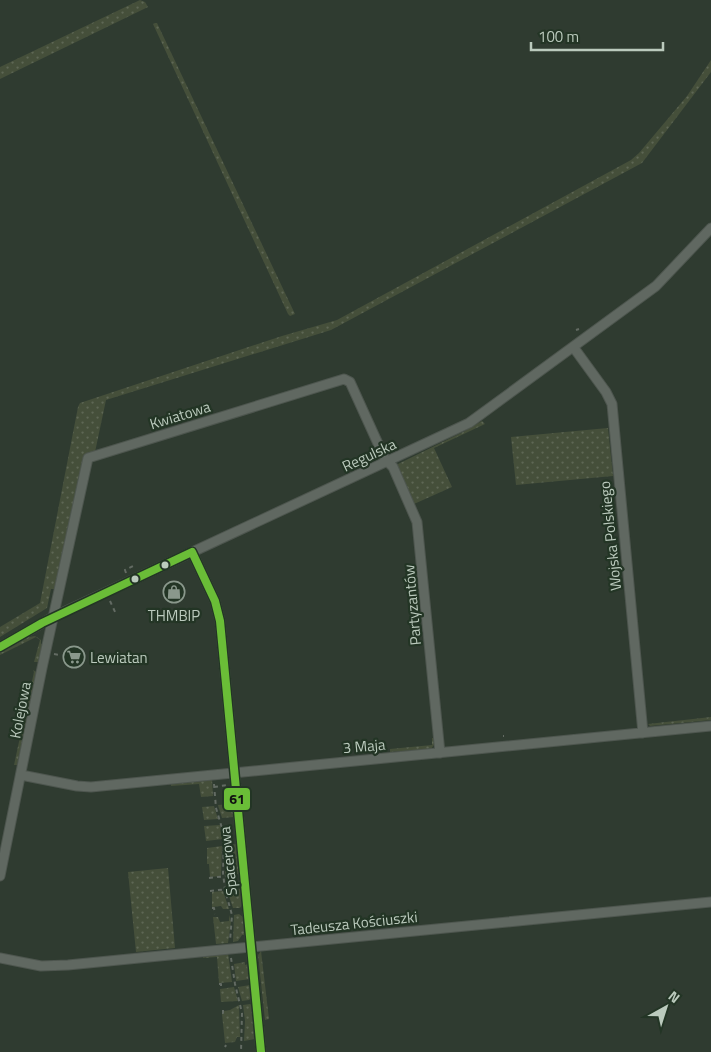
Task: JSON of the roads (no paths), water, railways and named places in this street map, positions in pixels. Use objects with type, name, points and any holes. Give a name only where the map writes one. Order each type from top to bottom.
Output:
[{"type":"street","name":"Regulska","points":[[0,647],[33,627],[469,423],[574,348],[664,280],[711,228]]},
{"type":"street","name":"Wojska Polskiego","points":[[574,348],[606,392],[612,404],[643,733]]},
{"type":"street","name":"Kwiatowa","points":[[54,617],[87,459],[90,457],[346,379],[350,382],[388,462]]},
{"type":"street","name":"Partyzantów","points":[[388,462],[393,467],[417,522],[440,753]]},
{"type":"street","name":"Spacerowa","points":[[192,552],[215,601],[219,616],[261,1052]]},
{"type":"street","name":"Kolejowa","points":[[0,876],[54,617]]},
{"type":"street","points":[[33,627],[41,629],[49,638]]},
{"type":"street","name":"3 Maja","points":[[21,775],[87,787],[711,726]]},
{"type":"street","name":"Tadeusza Kościuszki","points":[[0,958],[28,965],[48,966],[711,902]]},
{"type":"place","name":"THMBIP","points":[[174,592]]},
{"type":"place","name":"Lewiatan","points":[[74,657]]}]
